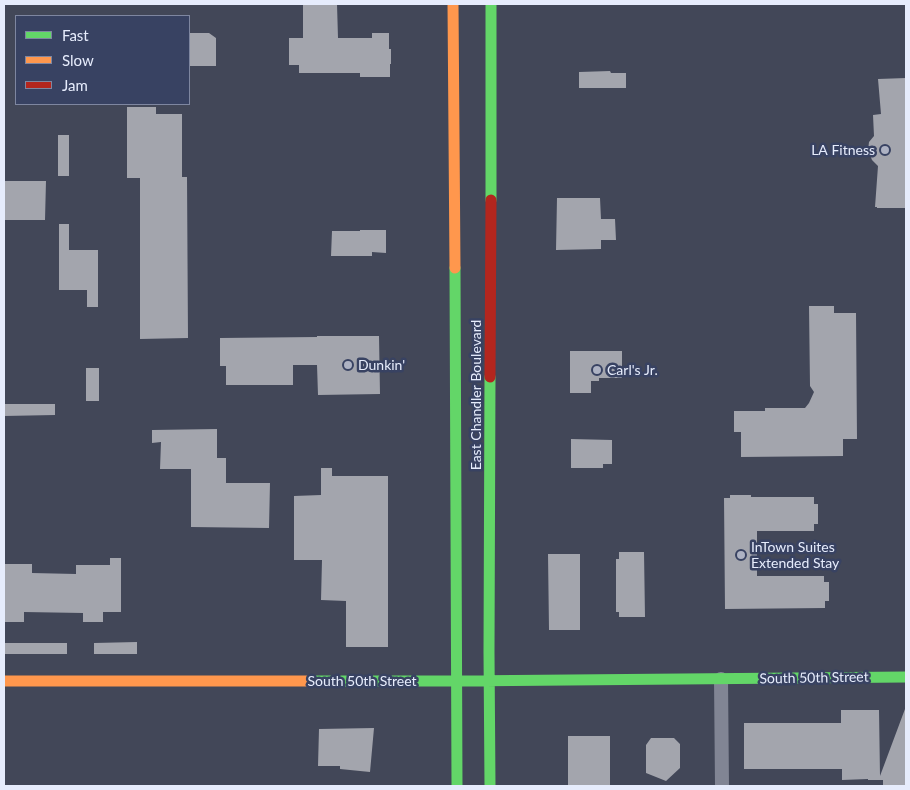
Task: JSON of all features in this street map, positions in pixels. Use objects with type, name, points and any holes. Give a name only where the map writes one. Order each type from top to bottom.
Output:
[{"type":"main road","name":"East Chandler Boulevard","points":[[453,4],[456,786]]},
{"type":"main road","name":"East Chandler Boulevard","points":[[490,786],[491,4]]},
{"type":"main road","name":"South 50th Street","points":[[4,681],[457,681],[906,677]]},
{"type":"street","points":[[721,679],[722,786]]},
{"type":"building","points":[[303,4],[337,4],[338,38],[372,38],[372,33],[389,33],[389,49],[391,49],[390,77],[360,77],[360,73],[299,73],[299,65],[289,65],[289,38],[303,38]]},
{"type":"building","points":[[190,33],[209,33],[216,38],[216,66],[190,66]]},
{"type":"building","points":[[610,71],[611,73],[626,73],[626,88],[579,88],[579,72]]},
{"type":"building","points":[[906,78],[906,208],[877,208],[875,207],[878,166],[872,160],[868,150],[869,142],[874,136],[873,115],[881,114],[878,79]]},
{"type":"building","points":[[127,107],[156,107],[156,114],[182,114],[182,177],[187,177],[188,338],[140,339],[140,178],[127,178]]},
{"type":"building","points":[[58,135],[69,135],[69,176],[58,176]]},
{"type":"building","points":[[4,181],[46,181],[45,220],[4,220]]},
{"type":"building","points":[[557,198],[600,198],[601,219],[615,219],[616,240],[601,240],[601,249],[556,250]]},
{"type":"building","points":[[59,224],[69,224],[69,250],[98,250],[98,307],[87,307],[87,290],[59,290]]},
{"type":"building","points":[[386,230],[386,253],[372,252],[372,256],[331,256],[332,231]]},
{"type":"building","points":[[809,306],[834,306],[834,313],[856,313],[857,439],[843,439],[843,456],[741,457],[741,432],[734,432],[734,411],[765,411],[765,408],[805,408],[814,392],[810,386]]},
{"type":"building","points":[[379,336],[380,394],[318,395],[317,365],[293,365],[293,385],[226,385],[226,366],[220,366],[220,338]]},
{"type":"building","name":"Carl's Jr.","points":[[570,351],[622,351],[622,378],[599,378],[599,381],[591,381],[591,393],[570,393]]},
{"type":"building","points":[[86,368],[99,368],[99,401],[86,401]]},
{"type":"building","points":[[4,404],[55,404],[55,415],[4,416]]},
{"type":"building","points":[[217,429],[217,458],[226,458],[226,483],[270,483],[269,528],[191,527],[191,469],[160,469],[161,442],[152,443],[152,430]]},
{"type":"building","points":[[571,439],[612,440],[612,464],[603,464],[603,468],[571,468]]},
{"type":"building","points":[[321,468],[332,468],[332,476],[388,476],[388,647],[346,647],[346,601],[321,600],[322,560],[294,560],[294,496],[321,495]]},
{"type":"building","points":[[730,495],[814,497],[814,504],[818,504],[818,524],[814,524],[814,531],[757,531],[757,576],[824,576],[824,582],[829,582],[829,601],[825,601],[825,608],[725,609],[724,498],[730,498]]},
{"type":"building","points":[[619,552],[644,552],[645,617],[619,617],[619,612],[616,612],[616,559],[619,559]]},
{"type":"building","points":[[548,554],[580,554],[580,630],[549,630]]},
{"type":"building","points":[[110,558],[121,558],[121,612],[103,612],[103,622],[83,622],[83,613],[24,612],[24,622],[4,622],[4,564],[32,564],[32,573],[76,574],[76,565],[110,565]]},
{"type":"building","points":[[137,642],[137,654],[94,654],[94,643]]},
{"type":"building","points":[[4,643],[67,643],[67,654],[4,654]]},
{"type":"building","points":[[905,709],[906,785],[883,785],[883,780],[842,780],[842,769],[744,769],[744,723],[841,723],[841,710],[879,710],[880,776]]},
{"type":"building","points":[[374,728],[370,772],[340,769],[340,766],[318,766],[319,729]]},
{"type":"building","points":[[568,736],[610,736],[610,786],[568,786]]},
{"type":"building","points":[[651,738],[674,738],[680,744],[680,768],[666,781],[646,773],[646,745]]},
{"type":"traffic: fast","points":[[491,4],[491,200]]},
{"type":"traffic: fast","points":[[455,268],[457,786]]},
{"type":"traffic: fast","points":[[490,377],[490,786]]},
{"type":"traffic: fast","points":[[310,681],[906,677]]},
{"type":"traffic: slow","points":[[453,4],[455,268]]},
{"type":"traffic: slow","points":[[4,681],[310,681]]},
{"type":"traffic: jam","points":[[490,377],[491,200]]},
{"type":"place","name":"LA Fitness","points":[[885,150]]},
{"type":"place","name":"Dunkin'","points":[[348,365]]},
{"type":"place","name":"Carl's Jr.","points":[[597,370]]},
{"type":"place","name":"InTown Suites Extended Stay","points":[[741,555]]}]
